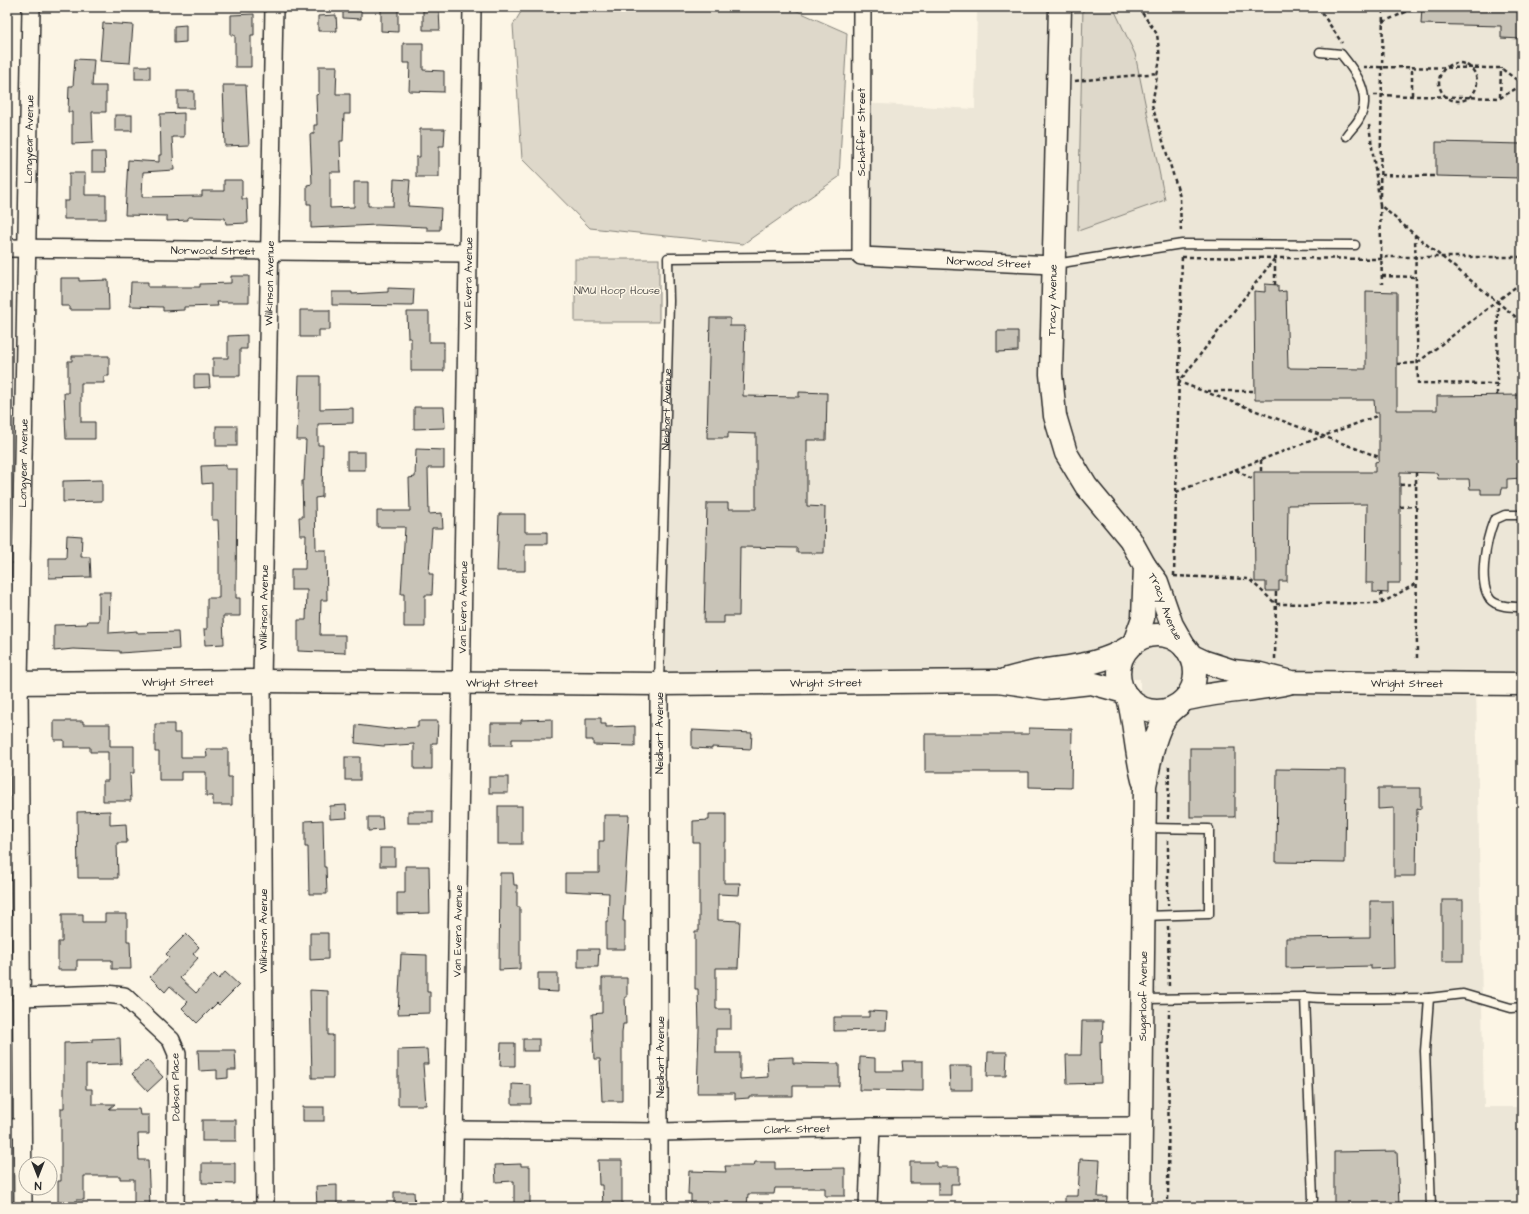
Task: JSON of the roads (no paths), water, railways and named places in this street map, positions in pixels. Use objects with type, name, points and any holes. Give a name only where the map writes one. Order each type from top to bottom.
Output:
[{"type":"main road","name":"Tracy Avenue","points":[[1060,7],[1056,203],[1052,265],[1051,374],[1054,404],[1060,434],[1066,453],[1075,470],[1130,539],[1145,566],[1157,582],[1172,625],[1187,651]]},
{"type":"main road","name":"Tracy Avenue","points":[[1132,645],[1143,618],[1145,566]]},
{"type":"main road","points":[[1164,636],[1175,640],[1187,651],[1195,674],[1191,691],[1182,702],[1164,711],[1154,711],[1142,708],[1126,695],[1120,682],[1119,670],[1122,658],[1132,645],[1145,637],[1164,636]]},
{"type":"main road","name":"Wright Street","points":[[998,681],[1039,671],[1081,665],[1109,658],[1132,645]]},
{"type":"main road","name":"Wright Street","points":[[1187,651],[1205,662],[1233,671],[1260,674],[1291,682]]},
{"type":"main road","name":"Wright Street","points":[[13,683],[460,681],[659,684],[998,681],[1045,688],[1091,683],[1126,695]]},
{"type":"main road","name":"Wright Street","points":[[1182,702],[1212,693],[1258,689],[1291,682],[1522,684]]},
{"type":"main road","name":"Sugarloaf Avenue","points":[[1126,695],[1135,730],[1138,759],[1145,785]]},
{"type":"main road","name":"Sugarloaf Avenue","points":[[1140,1207],[1145,785],[1162,723],[1166,717],[1182,702]]},
{"type":"street","name":"Longyear Avenue","points":[[23,1207],[14,1128],[21,997],[13,683],[26,249],[31,7]]},
{"type":"street","name":"Wilkinson Avenue","points":[[265,1207],[262,681],[274,7]]},
{"type":"street","name":"Van Evera Avenue","points":[[453,1207],[460,681],[472,7]]},
{"type":"street","name":"Schaffer Street","points":[[861,256],[862,7]]},
{"type":"street","name":"Norwood Street","points":[[7,248],[467,253]]},
{"type":"street","name":"Norwood Street","points":[[861,256],[1052,265]]},
{"type":"street","name":"Neidhart Avenue","points":[[659,684],[659,1207]]},
{"type":"street","name":"Dobson Place","points":[[21,997],[106,994],[124,996],[171,1040],[176,1054],[175,1207]]},
{"type":"street","name":"Clark Street","points":[[453,1130],[660,1132],[871,1127],[1141,1126]]},
{"type":"street","points":[[868,1207],[871,1127]]},
{"type":"lane","points":[[1320,52],[1341,54],[1358,75],[1364,98],[1360,118],[1346,136]]},
{"type":"lane","name":"Norwood Street","points":[[1052,265],[1182,244],[1355,245]]},
{"type":"lane","name":"Norwood Street","points":[[668,258],[861,256]]},
{"type":"lane","name":"Neidhart Avenue","points":[[659,684],[668,258]]},
{"type":"lane","points":[[1522,515],[1505,515],[1494,520],[1489,532],[1484,568],[1484,586],[1490,599],[1498,604],[1522,607]]},
{"type":"lane","points":[[1143,916],[1210,914],[1209,829],[1144,828]]},
{"type":"lane","points":[[1142,999],[1305,997],[1334,999],[1362,997],[1429,998],[1463,994],[1511,1008],[1522,1008]]},
{"type":"lane","points":[[1305,997],[1313,1199],[1310,1207]]},
{"type":"lane","points":[[1429,998],[1425,1051],[1431,1207]]},
{"type":"park label","name":"NMU Hoop House","points":[[617,290]]}]
